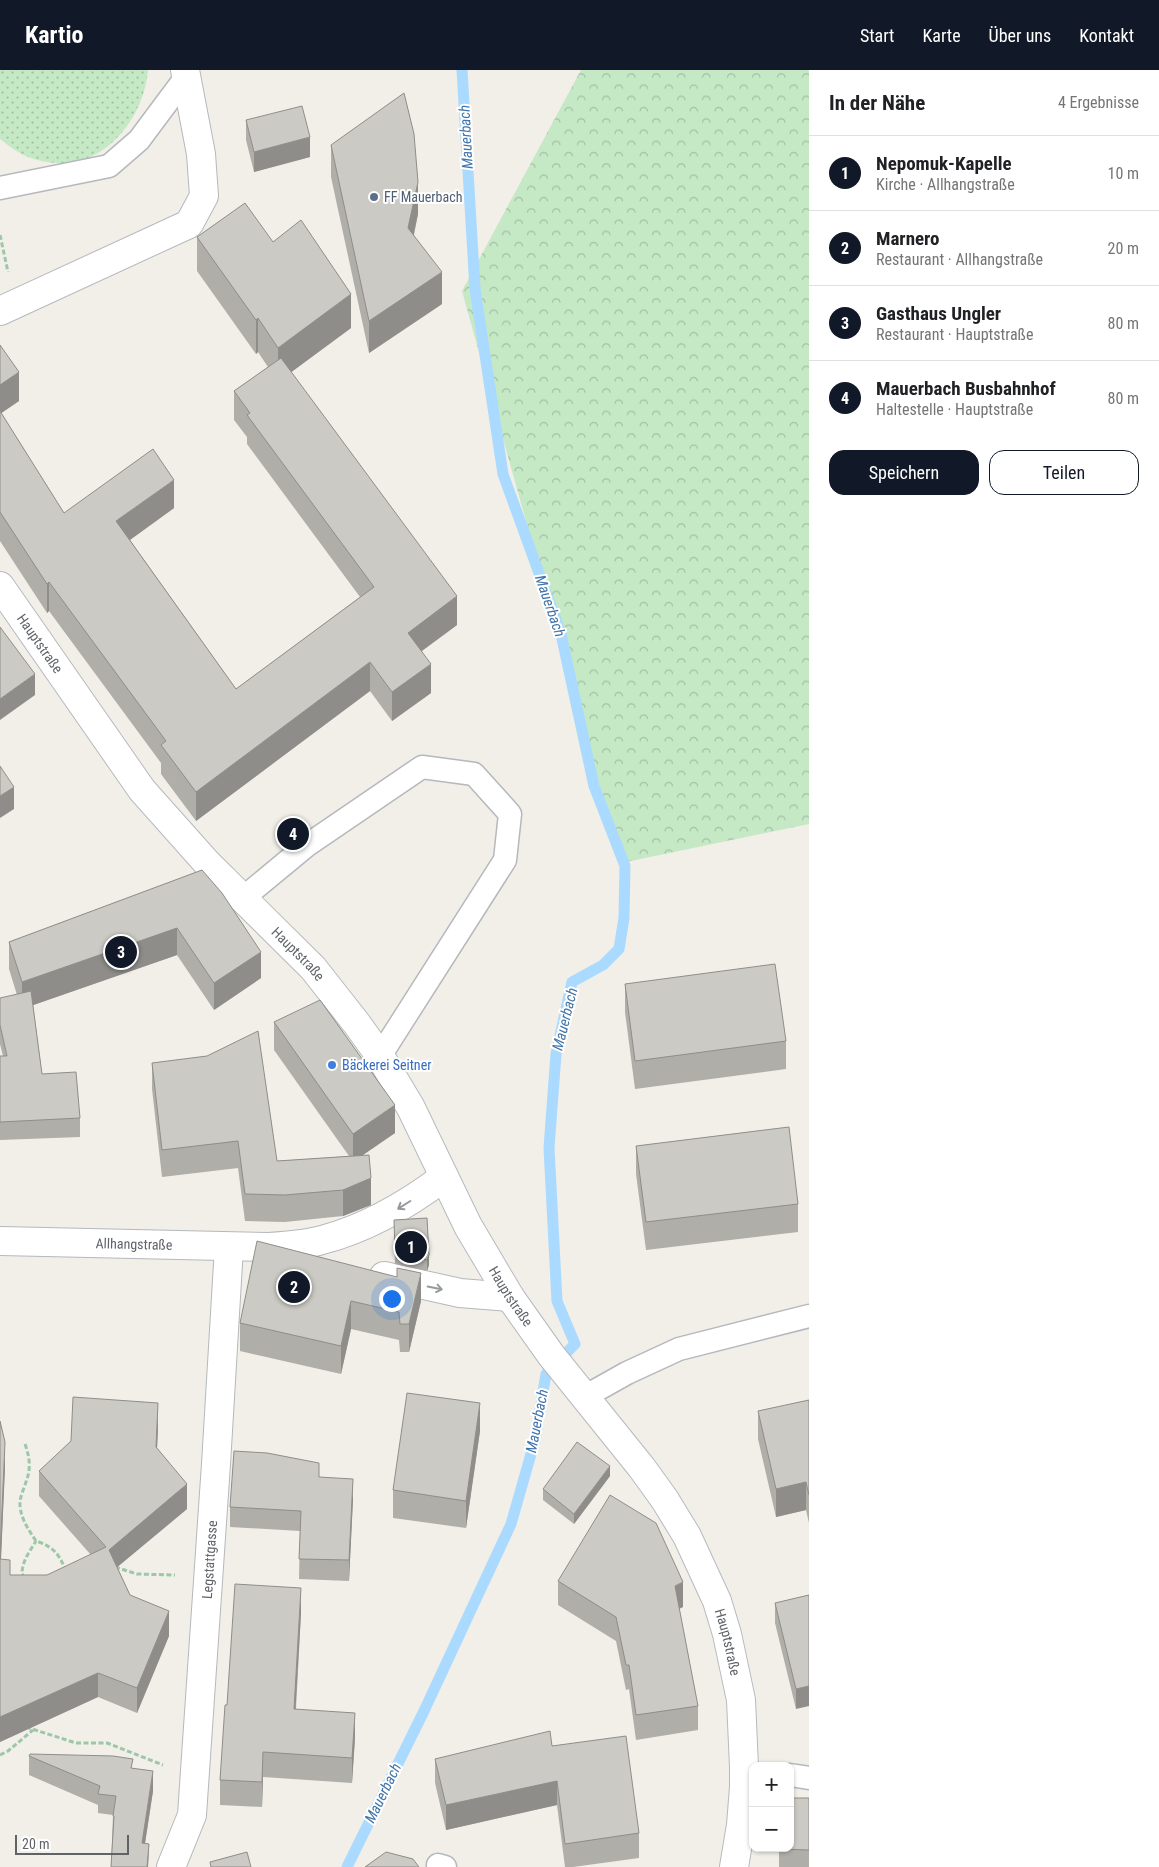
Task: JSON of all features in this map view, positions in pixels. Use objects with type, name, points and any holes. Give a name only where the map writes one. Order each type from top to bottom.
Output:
[{"type":"street","points":[[0,311],[190,224],[204,196],[201,154],[185,73]]},
{"type":"street","name":"Hauptstraße","points":[[0,586],[142,790],[174,828],[242,900],[283,937],[313,968],[380,1056],[429,1141],[468,1226],[510,1298],[551,1355],[586,1396],[665,1500],[687,1536],[717,1602],[727,1634],[741,1700],[749,1768],[734,1867]]},
{"type":"street","name":"Allhangstraße","points":[[0,1241],[268,1247],[321,1240],[387,1216],[444,1177]]},
{"type":"street","name":"Legstattgasse","points":[[171,1867],[192,1815],[229,1247]]},
{"type":"street","name":"Allhangstraße","points":[[268,1247],[332,1264]]},
{"type":"street","points":[[358,1270],[460,1293],[510,1298]]},
{"type":"lane","points":[[0,188],[109,166],[140,140],[185,73]]},
{"type":"lane","points":[[242,900],[306,846],[422,767],[474,774],[510,814],[505,860],[380,1056]]},
{"type":"lane","points":[[586,1396],[627,1373],[679,1350],[809,1316]]},
{"type":"lane","points":[[794,1776],[809,1778]]},
{"type":"path","points":[[25,1444],[30,1464],[29,1475],[20,1503],[24,1520],[36,1540],[48,1544],[57,1552],[62,1560],[65,1571]]},
{"type":"path","points":[[30,1584],[22,1574],[22,1568],[36,1540]]},
{"type":"path","points":[[108,1566],[121,1568],[137,1574],[208,1575]]},
{"type":"path","points":[[59,1573],[72,1570]]},
{"type":"path","points":[[25,1727],[76,1743],[107,1743],[195,1778]]},
{"type":"path","points":[[0,1755],[8,1751],[33,1730]]},
{"type":"green space","points":[[0,70],[148,70],[146,84],[137,110],[121,133],[100,152],[80,162],[70,164],[50,163],[27,157],[0,139]]},
{"type":"green space","points":[[581,70],[809,70],[809,824],[621,863],[462,291]]},
{"type":"building","points":[[404,93],[414,134],[418,182],[408,228],[442,272],[369,321],[331,145]]},
{"type":"building","points":[[302,106],[310,137],[254,152],[246,120]]},
{"type":"building","points":[[245,203],[273,242],[301,220],[351,294],[278,348],[258,318],[256,320],[197,237]]},
{"type":"building","points":[[0,345],[19,372],[0,385]]},
{"type":"building","points":[[281,358],[457,596],[408,633],[431,664],[392,692],[370,662],[196,792],[161,745],[166,741],[49,582],[47,584],[0,512],[0,411],[64,513],[153,449],[174,480],[116,521],[236,689],[374,587],[247,415],[250,413],[234,391]]},
{"type":"building","points":[[0,627],[35,674],[0,699]]},
{"type":"building","points":[[0,766],[14,787],[0,796]]},
{"type":"building","points":[[202,870],[222,893],[261,952],[214,983],[177,928],[22,982],[9,942]]},
{"type":"building","points":[[775,964],[786,1041],[635,1061],[625,984]]},
{"type":"building","points":[[31,991],[42,1074],[76,1072],[80,1118],[0,1122],[0,1056],[7,1056],[0,1025],[0,998]]},
{"type":"building","points":[[320,1000],[395,1105],[353,1134],[274,1022]]},
{"type":"building","points":[[258,1031],[277,1161],[369,1155],[371,1178],[343,1190],[285,1195],[245,1194],[238,1141],[162,1150],[152,1063],[207,1056]]},
{"type":"building","points":[[789,1127],[798,1204],[646,1222],[636,1146]]},
{"type":"building","points":[[427,1218],[429,1255],[427,1260],[395,1253],[394,1220]]},
{"type":"building","points":[[257,1241],[397,1277],[397,1268],[421,1273],[409,1324],[400,1324],[399,1312],[351,1301],[341,1346],[240,1323]]},
{"type":"building","points":[[407,1393],[480,1403],[466,1501],[393,1490]]},
{"type":"building","points":[[73,1397],[158,1403],[156,1447],[187,1484],[109,1550],[130,1595],[169,1611],[137,1688],[98,1673],[0,1717],[0,1559],[10,1560],[10,1575],[47,1575],[106,1547],[39,1471],[71,1441]]},
{"type":"building","points":[[809,1400],[809,1495],[806,1482],[776,1489],[758,1411]]},
{"type":"building","points":[[0,1421],[5,1442],[0,1556]]},
{"type":"building","points":[[577,1442],[610,1466],[574,1514],[543,1489]]},
{"type":"building","points":[[234,1451],[267,1453],[319,1463],[319,1477],[353,1479],[349,1560],[299,1559],[301,1511],[230,1507]]},
{"type":"building","points":[[610,1495],[656,1523],[683,1582],[675,1586],[698,1706],[636,1715],[629,1665],[626,1665],[616,1617],[558,1581]]},
{"type":"building","points":[[235,1584],[301,1588],[294,1709],[355,1713],[352,1758],[263,1752],[262,1782],[220,1780]]},
{"type":"building","points":[[809,1595],[809,1686],[796,1689],[775,1603]]},
{"type":"building","points":[[550,1731],[552,1746],[626,1736],[639,1833],[565,1844],[557,1781],[446,1805],[435,1759]]},
{"type":"building","points":[[30,1754],[113,1756],[133,1759],[131,1768],[153,1771],[142,1843],[149,1844],[147,1867],[111,1867],[113,1816],[116,1796],[98,1794],[100,1786],[29,1756]]},
{"type":"building","points":[[794,1798],[809,1798],[809,1850],[794,1850]]},
{"type":"building","points":[[247,1852],[251,1867],[211,1867],[210,1862]]},
{"type":"building","points":[[386,1852],[413,1859],[419,1867],[365,1867]]},
{"type":"waterway","name":"Mauerbach","points":[[347,1867],[424,1711],[511,1524],[535,1440],[546,1374],[575,1344],[557,1301],[549,1148],[556,1054],[572,982],[603,965],[619,949],[624,918],[625,866],[594,786],[561,634],[503,474],[475,289],[462,70]]},
{"type":"place","name":"FF Mauerbach","points":[[374,197]]},
{"type":"place","name":"Mauerbach Busbahnhof","points":[[293,834]]},
{"type":"place","name":"Gasthaus Ungler","points":[[121,952]]},
{"type":"place","name":"Bäckerei Seitner","points":[[332,1065]]},
{"type":"place","name":"Nepomuk-Kapelle","points":[[411,1247]]},
{"type":"place","name":"Marnero","points":[[294,1287]]}]
